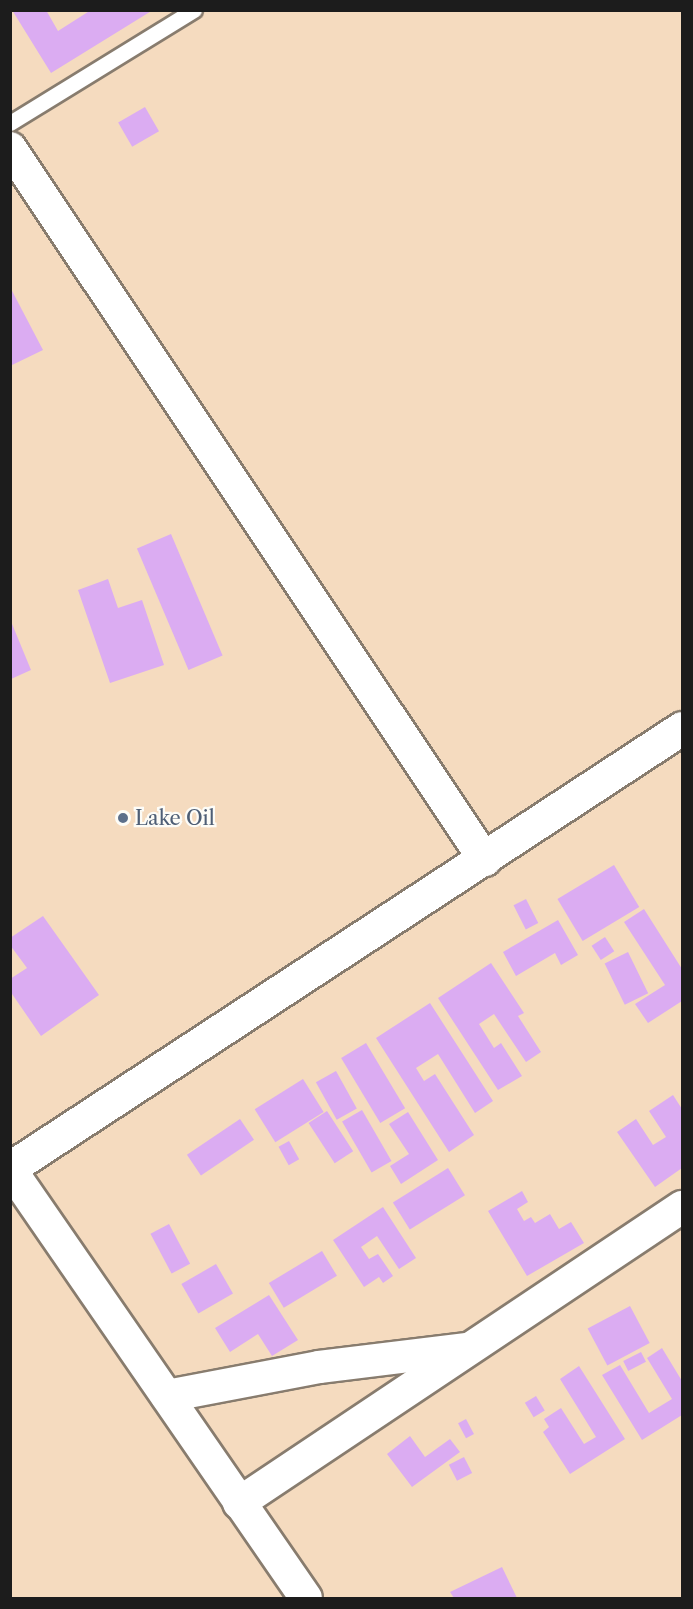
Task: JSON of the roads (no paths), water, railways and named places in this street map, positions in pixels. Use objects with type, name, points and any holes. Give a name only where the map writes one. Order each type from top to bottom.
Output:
[{"type":"street","points":[[10,148],[484,860]]},
{"type":"street","points":[[306,1599],[10,1168],[281,989],[484,860],[682,728]]},
{"type":"street","points":[[239,1503],[682,1207]]},
{"type":"street","points":[[167,1396],[319,1367],[470,1348]]},
{"type":"lane","points":[[10,123],[194,10]]},
{"type":"place","name":"Lake Oil","points":[[123,818]]}]
